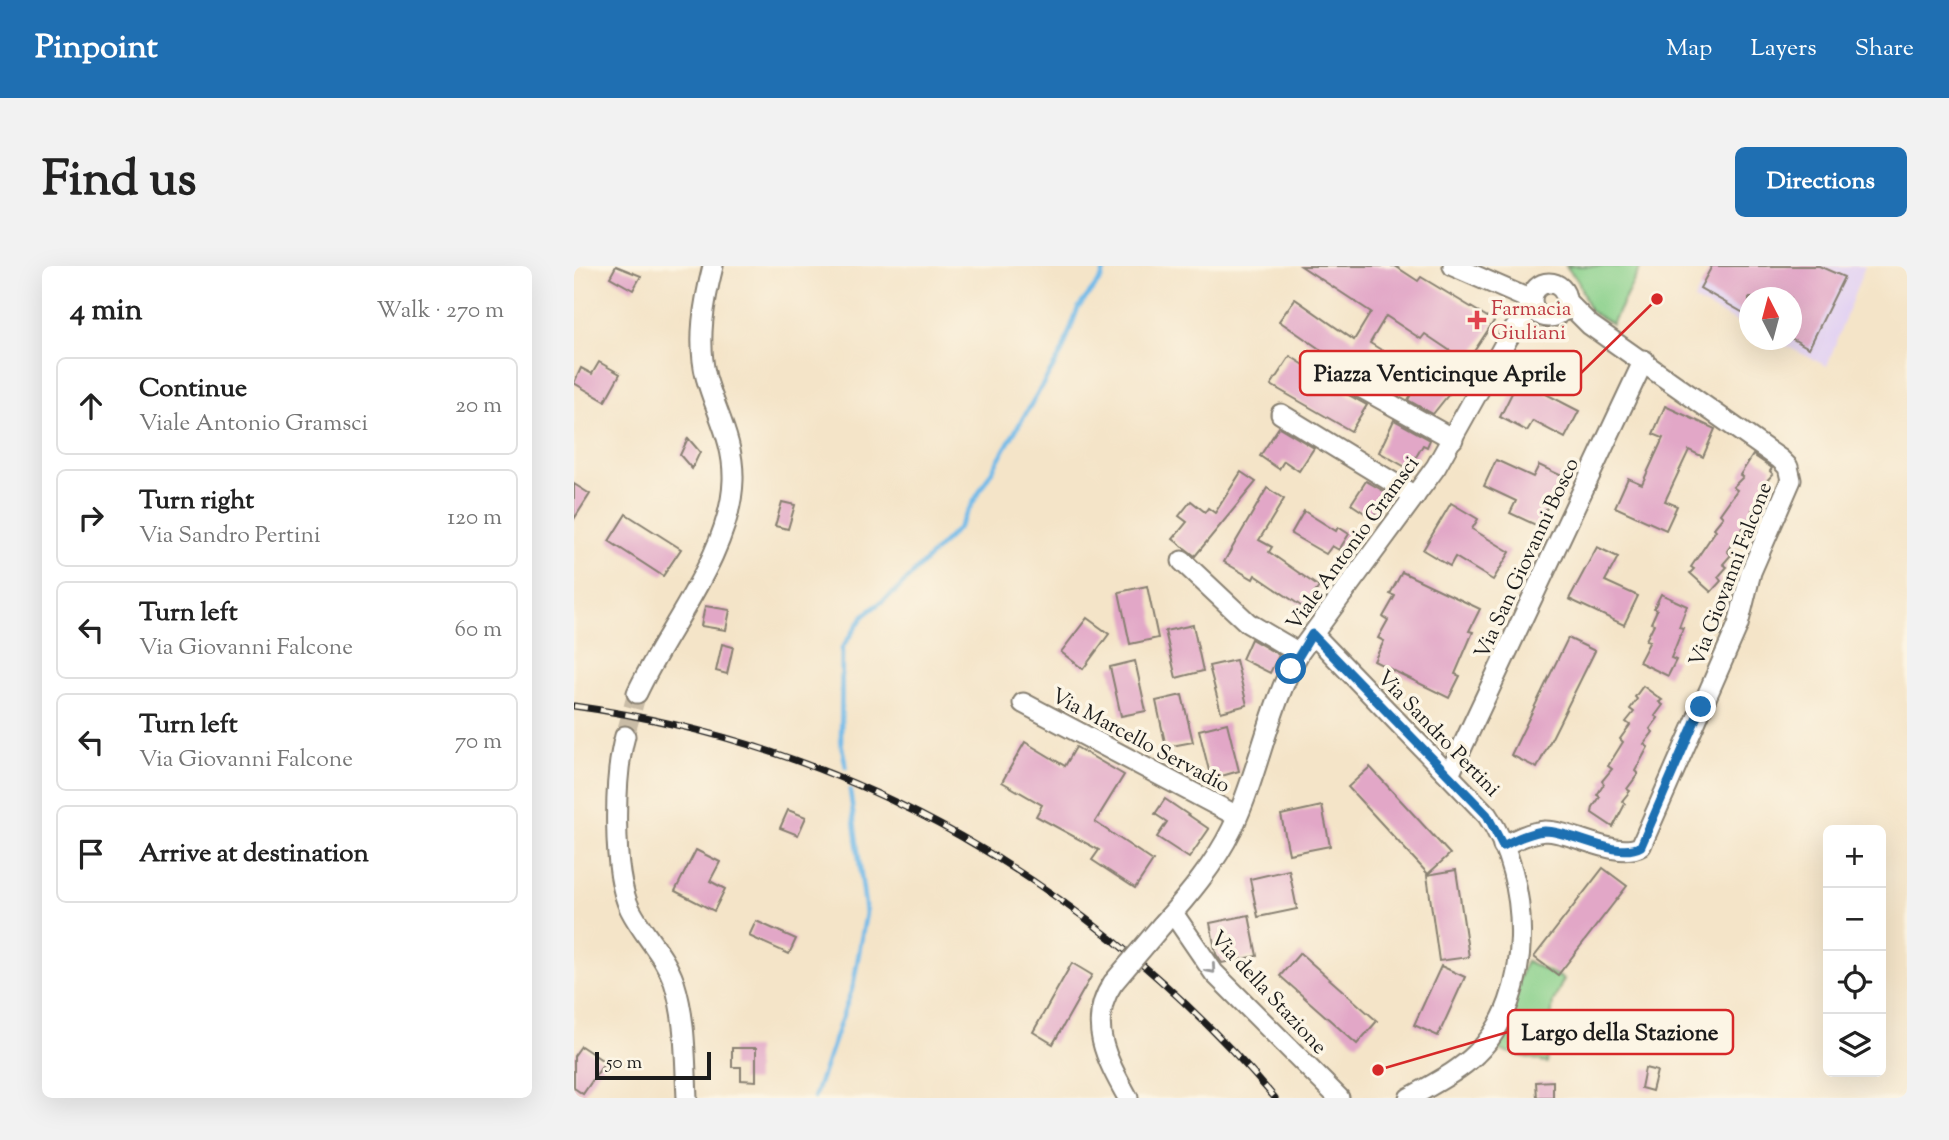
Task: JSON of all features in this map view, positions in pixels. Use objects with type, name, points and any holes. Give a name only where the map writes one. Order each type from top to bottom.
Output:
[{"type":"street","points":[[637,693],[690,599],[724,527],[731,499],[730,446],[707,381],[702,356],[704,311],[713,266]]},
{"type":"street","points":[[1453,266],[1494,284],[1545,301],[1590,324],[1644,360]]},
{"type":"street","points":[[1542,266],[1545,301]]},
{"type":"street","points":[[1545,301],[1555,266]]},
{"type":"street","name":"Viale Antonio Gramsci","points":[[1128,1098],[1107,1057],[1100,1031],[1100,1007],[1113,983],[1222,848],[1237,817],[1283,686],[1299,653],[1415,496],[1453,439],[1508,338],[1545,301]]},
{"type":"street","name":"Via San Giovanni Bosco","points":[[1450,775],[1644,360]]},
{"type":"street","name":"Via Giovanni Falcone","points":[[1503,846],[1528,834],[1544,831],[1626,850],[1641,846],[1738,625],[1751,572],[1789,487],[1790,471],[1783,461],[1644,360]]},
{"type":"street","points":[[1324,367],[1453,439]]},
{"type":"street","points":[[1281,414],[1415,496]]},
{"type":"street","points":[[1182,561],[1248,624],[1299,653]]},
{"type":"street","name":"Via Sandro Pertini","points":[[1312,634],[1487,815],[1503,846],[1514,884],[1520,961],[1516,983],[1500,1022],[1486,1044],[1465,1064],[1417,1093]]},
{"type":"street","name":"Via Marcello Servadio","points":[[1023,704],[1237,817]]},
{"type":"street","points":[[625,736],[617,789],[622,884],[631,912],[661,955],[678,996],[687,1098]]},
{"type":"street","name":"Via della Stazione","points":[[1167,919],[1214,973],[1339,1098]]},
{"type":"shaded area","points":[[1712,266],[1865,266],[1827,366],[1794,350],[1802,350],[1802,287],[1739,287],[1739,323],[1694,300]]},
{"type":"green space","points":[[1566,266],[1641,266],[1612,324],[1590,311],[1578,281]]},
{"type":"green space","points":[[1526,961],[1564,979],[1553,1002],[1547,1063],[1492,1048]]},
{"type":"building","points":[[616,266],[641,276],[633,290],[610,277]]},
{"type":"building","points":[[1301,266],[1395,266],[1418,281],[1421,277],[1494,321],[1467,362],[1425,334],[1421,339],[1386,316],[1370,343],[1419,373],[1421,370],[1453,389],[1433,414],[1408,400],[1414,389],[1392,377],[1386,387],[1376,382],[1379,375],[1359,363],[1356,369],[1329,352],[1327,354],[1279,321],[1295,299],[1354,340],[1371,312]]},
{"type":"building","points":[[1712,266],[1819,266],[1844,277],[1809,348],[1802,344],[1802,287],[1739,287],[1739,310],[1700,288]]},
{"type":"building","points":[[1290,356],[1312,370],[1318,378],[1367,405],[1351,431],[1271,385]]},
{"type":"building","points":[[599,362],[620,374],[605,401],[574,383],[581,368],[592,374]]},
{"type":"building","points":[[1523,371],[1548,385],[1544,393],[1579,411],[1565,438],[1533,421],[1527,431],[1500,417]]},
{"type":"building","points":[[1665,406],[1715,429],[1703,457],[1689,450],[1665,501],[1677,506],[1666,530],[1615,507],[1628,478],[1642,484],[1663,438],[1653,434]]},
{"type":"building","points":[[1394,420],[1430,440],[1427,447],[1423,445],[1409,469],[1379,452]]},
{"type":"building","points":[[1279,427],[1314,448],[1299,471],[1284,461],[1279,469],[1260,456]]},
{"type":"building","points":[[688,438],[700,452],[692,469],[680,455]]},
{"type":"building","points":[[1753,455],[1772,468],[1770,471],[1773,474],[1763,485],[1766,488],[1759,496],[1762,499],[1752,510],[1754,512],[1727,551],[1731,555],[1723,564],[1727,567],[1718,577],[1721,581],[1711,592],[1690,573],[1694,569],[1691,567],[1716,530],[1714,528],[1723,517],[1720,514],[1737,490],[1733,487],[1743,477],[1740,475]]},
{"type":"building","points":[[1496,460],[1533,477],[1539,465],[1562,476],[1538,526],[1510,513],[1516,501],[1484,486]]},
{"type":"building","points":[[1241,472],[1256,482],[1195,556],[1173,539],[1187,522],[1179,516],[1191,501],[1205,512],[1208,508],[1215,513]]},
{"type":"building","points":[[1366,481],[1389,494],[1372,518],[1351,504]]},
{"type":"building","points":[[574,484],[590,494],[574,519]]},
{"type":"building","points":[[1267,488],[1284,499],[1259,540],[1272,547],[1269,552],[1319,587],[1304,608],[1255,575],[1253,579],[1224,562]]},
{"type":"building","points":[[782,502],[795,505],[788,529],[775,526]]},
{"type":"building","points":[[1451,503],[1478,519],[1472,529],[1510,552],[1493,580],[1455,557],[1450,566],[1423,550]]},
{"type":"building","points":[[1304,511],[1336,531],[1338,527],[1349,534],[1339,550],[1332,546],[1326,554],[1291,534]]},
{"type":"building","points":[[626,514],[681,549],[663,576],[609,541]]},
{"type":"building","points":[[1597,547],[1618,557],[1605,581],[1638,596],[1624,625],[1569,599]]},
{"type":"building","points":[[1402,572],[1480,609],[1469,631],[1473,632],[1455,674],[1460,676],[1449,698],[1374,661],[1384,641],[1378,638],[1388,620],[1383,617],[1395,596],[1390,594]]},
{"type":"building","points":[[1147,586],[1158,638],[1130,644],[1119,592]]},
{"type":"building","points":[[1661,594],[1687,606],[1679,627],[1683,628],[1671,658],[1676,660],[1668,676],[1639,662],[1650,641],[1646,640],[1654,624],[1651,623],[1657,610],[1654,608]]},
{"type":"building","points":[[705,606],[730,610],[726,630],[701,626]]},
{"type":"building","points":[[1087,618],[1109,634],[1083,669],[1061,652]]},
{"type":"building","points":[[1193,625],[1203,671],[1176,678],[1165,631]]},
{"type":"building","points":[[1568,638],[1595,651],[1537,768],[1511,755]]},
{"type":"building","points":[[1251,639],[1279,655],[1270,673],[1242,659]]},
{"type":"building","points":[[722,644],[733,647],[727,674],[716,671]]},
{"type":"building","points":[[1236,660],[1247,705],[1221,712],[1209,666]]},
{"type":"building","points":[[1135,661],[1146,711],[1121,716],[1110,667]]},
{"type":"building","points":[[1643,686],[1662,700],[1659,702],[1663,705],[1655,716],[1658,718],[1650,729],[1653,732],[1644,744],[1648,747],[1635,771],[1638,774],[1627,789],[1630,791],[1622,801],[1625,804],[1613,827],[1592,813],[1593,807],[1600,797],[1597,795],[1604,784],[1602,781],[1612,769],[1608,766],[1623,742],[1620,739],[1630,725],[1626,722],[1634,712],[1630,709]]},
{"type":"building","points":[[1182,695],[1193,742],[1166,747],[1156,701]]},
{"type":"building","points":[[1227,723],[1239,771],[1211,779],[1199,730]]},
{"type":"building","points":[[1025,742],[1065,766],[1076,747],[1124,775],[1095,822],[1153,861],[1135,888],[1092,860],[1099,850],[1036,816],[1042,805],[1002,782]]},
{"type":"building","points":[[1370,767],[1450,854],[1428,874],[1348,787]]},
{"type":"building","points":[[1165,799],[1209,829],[1189,858],[1157,837],[1167,822],[1155,814]]},
{"type":"building","points":[[1322,806],[1330,846],[1289,854],[1281,815]]},
{"type":"building","points":[[788,810],[806,817],[798,835],[780,828]]},
{"type":"building","points":[[696,850],[720,862],[710,881],[725,889],[714,911],[675,891]]},
{"type":"building","points":[[1603,868],[1627,886],[1558,975],[1534,957]]},
{"type":"building","points":[[1289,870],[1297,909],[1258,917],[1250,879]]},
{"type":"building","points":[[1456,870],[1469,957],[1439,961],[1427,875]]},
{"type":"building","points":[[1249,915],[1257,956],[1222,963],[1216,954],[1210,923]]},
{"type":"building","points":[[756,921],[796,939],[789,954],[749,936]]},
{"type":"building","points":[[1300,953],[1377,1021],[1357,1044],[1280,976]]},
{"type":"building","points":[[1072,963],[1092,975],[1053,1044],[1033,1032]]},
{"type":"building","points":[[1441,966],[1465,977],[1438,1036],[1414,1025]]},
{"type":"building","points":[[581,1046],[605,1062],[583,1094],[574,1088],[574,1056]]},
{"type":"building","points":[[732,1048],[756,1048],[756,1081],[741,1080],[741,1067],[732,1067]]},
{"type":"building","points":[[1645,1068],[1657,1071],[1652,1091],[1641,1088]]},
{"type":"building","points":[[1553,1081],[1553,1098],[1537,1098],[1536,1082]]},
{"type":"waterway","points":[[846,767],[841,742],[842,648],[864,615],[896,591],[958,528],[1062,352],[1078,308],[1101,279],[1106,266]]},
{"type":"waterway","points":[[814,1098],[853,986],[866,913],[850,790]]},
{"type":"tunnel","points":[[625,736],[637,693]]},
{"type":"railway","points":[[574,706],[677,725],[776,754],[871,791],[961,836],[1046,890],[1127,952],[1204,1021],[1275,1098]]},
{"type":"place","name":"Piazza Venticinque Aprile","points":[[1657,299]]},
{"type":"place","name":"Farmacia Giuliani","points":[[1477,320]]},
{"type":"place","name":"Largo della Stazione","points":[[1378,1070]]},
{"type":"route","points":[[1291,669],[1312,634],[1487,815],[1503,846],[1528,834],[1544,831],[1626,850],[1641,846],[1701,707]]}]
